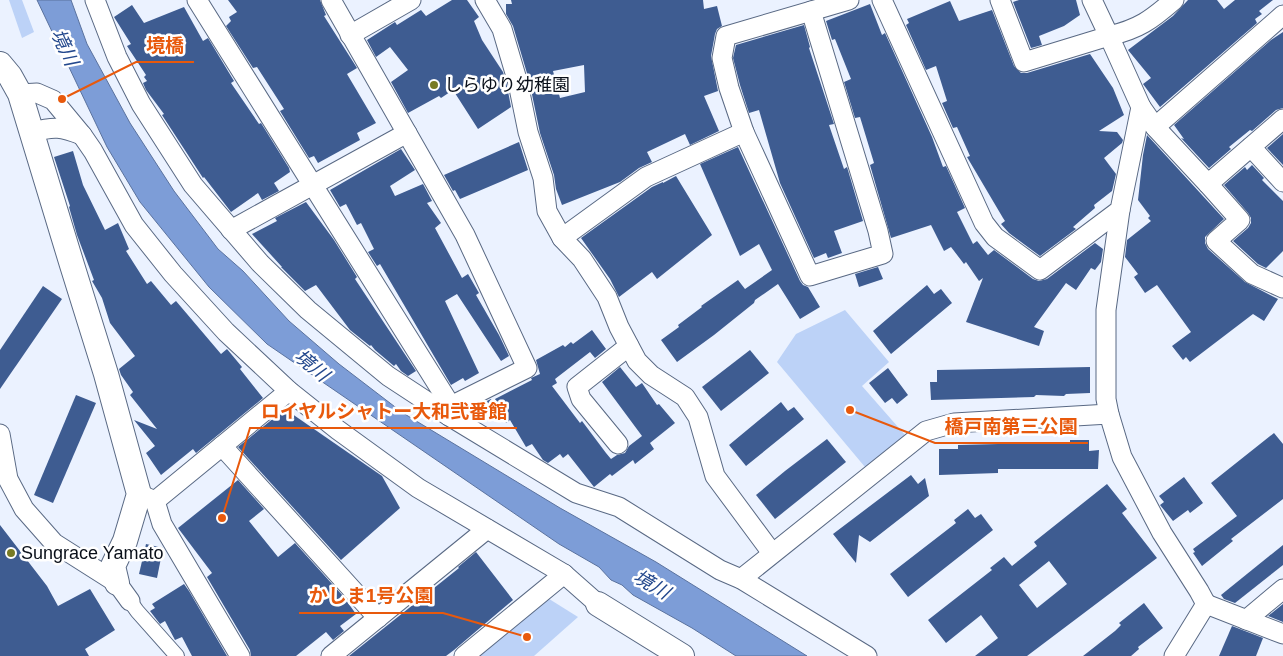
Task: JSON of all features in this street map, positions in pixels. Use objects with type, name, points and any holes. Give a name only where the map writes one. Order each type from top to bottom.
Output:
[{"type":"street","points":[[94,0],[117,57],[141,104],[193,185],[260,263],[308,310],[335,333],[388,376],[450,411],[576,493],[619,507],[712,565],[741,579],[867,656]]},
{"type":"street","points":[[197,0],[450,411]]},
{"type":"street","points":[[331,0],[465,235],[527,368],[450,411]]},
{"type":"street","points":[[350,35],[411,0]]},
{"type":"street","points":[[485,0],[502,29],[518,83],[528,132],[543,178],[548,211],[562,238],[582,259],[607,297],[636,360],[651,375],[685,397],[698,416],[715,476],[772,553]]},
{"type":"street","points":[[804,8],[878,230],[883,254],[810,276],[744,132],[729,88],[722,58],[726,36],[804,8],[848,0]]},
{"type":"street","points":[[882,0],[984,222],[995,237],[1040,270],[1120,210]]},
{"type":"street","points":[[1000,0],[1024,62],[1124,32],[1151,20],[1174,0]]},
{"type":"street","points":[[1092,0],[1141,107],[1155,127],[1240,220],[1216,241],[1252,274],[1283,288]]},
{"type":"street","points":[[1155,127],[1283,15]]},
{"type":"street","points":[[0,64],[10,76],[20,94],[32,132],[40,179],[147,498],[240,656]]},
{"type":"street","points":[[20,94],[38,93],[53,100],[82,134],[134,225],[173,274],[226,332],[289,391],[338,430],[418,488],[564,574],[598,604],[682,656]]},
{"type":"street","points":[[1141,107],[1120,210],[1106,310],[1106,399],[1109,414],[1122,457],[1162,533],[1206,604],[1283,634]]},
{"type":"street","points":[[1208,184],[1283,119]]},
{"type":"street","points":[[32,132],[48,128],[62,128],[82,134]]},
{"type":"street","points":[[562,238],[646,177],[744,132]]},
{"type":"street","points":[[231,230],[407,133]]},
{"type":"street","points":[[1251,146],[1283,182]]},
{"type":"street","points":[[618,444],[580,399],[577,387],[629,346]]},
{"type":"street","points":[[124,592],[113,566],[147,498],[222,446],[289,391]]},
{"type":"street","points":[[741,579],[926,431],[954,423],[1109,414]]},
{"type":"street","points":[[0,434],[8,480],[24,509],[54,543],[124,592],[177,656]]},
{"type":"street","points":[[222,446],[378,618]]},
{"type":"street","points":[[330,656],[488,529]]},
{"type":"street","points":[[464,656],[564,574]]},
{"type":"street","points":[[1246,620],[1283,589]]},
{"type":"street","points":[[1174,656],[1206,604]]},
{"type":"shaded area","points":[[9,0],[22,0],[34,32],[22,38]]},
{"type":"shaded area","points":[[845,310],[889,362],[862,386],[905,435],[865,467],[777,362],[796,334]]},
{"type":"shaded area","points":[[546,597],[578,617],[534,656],[473,656]]},
{"type":"water","name":"境川","points":[[37,0],[71,0],[87,44],[130,123],[174,191],[218,249],[243,271],[289,321],[339,364],[403,413],[560,508],[656,562],[807,656],[736,656],[692,628],[633,595],[622,585],[611,580],[599,567],[559,544],[267,344],[209,287],[140,202],[107,147]]},
{"type":"building","points":[[228,0],[320,0],[326,15],[324,16],[357,68],[347,74],[376,123],[357,133],[360,140],[318,163],[314,156],[309,158],[280,111],[284,109],[257,67],[253,68],[226,26],[231,21],[229,17],[237,12]]},
{"type":"building","points":[[452,0],[467,0],[479,17],[474,21],[482,40],[503,72],[507,86],[511,107],[478,129],[453,90],[441,98],[439,96],[408,113],[391,82],[408,70],[390,47],[376,57],[367,40],[395,22],[397,25],[421,10],[426,16]]},
{"type":"building","points":[[511,0],[703,0],[704,9],[717,6],[722,26],[717,29],[715,34],[711,56],[718,91],[704,96],[719,131],[690,145],[685,134],[647,152],[652,162],[639,168],[620,182],[562,205],[540,133],[529,80],[513,26],[506,14],[506,4],[512,4]],"holes":[[[584,65],[585,92],[560,98],[553,71]]]},
{"type":"building","points":[[1019,0],[1076,0],[1080,15],[1064,26],[1039,36],[1042,45],[1031,48],[1013,2]]},
{"type":"building","points":[[1188,0],[1217,0],[1224,9],[1235,0],[1273,0],[1259,11],[1262,14],[1255,19],[1257,23],[1160,107],[1143,84],[1151,78],[1128,50],[1173,16]]},
{"type":"building","points":[[950,1],[959,21],[992,10],[1014,66],[1021,73],[1027,73],[1090,54],[1113,88],[1124,115],[1099,131],[1117,132],[1123,140],[1104,158],[1116,174],[1112,191],[1094,205],[1095,208],[1073,227],[1076,229],[1040,256],[1009,233],[1001,224],[1005,221],[967,157],[970,156],[957,127],[953,128],[942,103],[947,101],[936,66],[926,70],[906,25],[909,23],[907,19]]},
{"type":"building","points":[[870,4],[882,35],[885,33],[932,137],[943,167],[946,166],[965,208],[957,212],[973,244],[977,241],[988,255],[994,250],[1033,279],[1039,281],[1047,279],[1095,243],[1103,249],[1101,262],[1095,270],[1091,268],[1076,290],[1066,283],[1034,327],[1044,331],[1039,346],[966,322],[983,278],[979,281],[966,262],[964,264],[951,247],[944,251],[931,225],[891,238],[870,165],[874,163],[860,117],[855,118],[844,82],[851,79],[835,39],[832,40],[826,21]]},
{"type":"building","points":[[132,5],[144,23],[184,7],[203,41],[208,38],[234,81],[231,83],[259,124],[261,123],[289,168],[290,172],[274,183],[279,191],[262,200],[258,193],[231,212],[203,178],[162,115],[164,114],[146,90],[143,83],[147,81],[144,77],[146,75],[127,46],[131,44],[114,17]]},
{"type":"building","points":[[804,25],[809,48],[834,124],[829,125],[844,169],[847,167],[863,221],[834,231],[842,253],[828,258],[826,253],[814,258],[780,183],[759,110],[749,113],[733,58],[736,45]]},
{"type":"building","points":[[1283,32],[1283,108],[1276,110],[1252,131],[1250,130],[1229,147],[1231,149],[1209,168],[1181,138],[1184,139],[1174,125],[1271,40]]},
{"type":"building","points":[[1283,134],[1283,165],[1267,148]]},
{"type":"building","points":[[1147,135],[1224,219],[1205,237],[1208,249],[1245,282],[1278,299],[1264,321],[1253,314],[1190,362],[1186,357],[1183,360],[1172,346],[1191,332],[1157,285],[1145,293],[1134,277],[1138,274],[1125,257],[1127,240],[1151,221],[1148,218],[1150,216],[1138,200]]},
{"type":"building","points":[[519,142],[528,170],[460,199],[455,190],[453,191],[444,175]]},
{"type":"building","points":[[738,147],[800,281],[808,287],[820,307],[800,319],[778,284],[677,362],[661,340],[679,327],[678,325],[701,306],[738,280],[745,289],[772,270],[759,244],[740,256],[700,164]]},
{"type":"building","points":[[401,149],[415,170],[390,186],[395,196],[423,184],[432,201],[427,203],[441,223],[435,228],[462,278],[468,274],[479,293],[476,295],[509,356],[501,361],[457,294],[445,301],[479,373],[465,381],[463,378],[451,385],[380,264],[377,266],[368,252],[374,249],[361,223],[357,225],[346,204],[340,207],[330,190]]},
{"type":"building","points":[[73,151],[83,185],[105,230],[118,223],[129,249],[126,251],[147,284],[151,281],[171,305],[176,301],[221,354],[227,349],[263,398],[196,453],[193,449],[161,475],[146,453],[155,446],[134,420],[157,429],[130,395],[133,392],[119,369],[135,356],[110,323],[102,298],[92,281],[94,280],[77,235],[54,157]]},
{"type":"building","points":[[1252,165],[1264,178],[1262,180],[1283,201],[1283,251],[1266,268],[1258,264],[1233,241],[1248,228],[1251,218],[1224,185],[1245,167],[1247,170]]},
{"type":"building","points":[[676,176],[712,235],[657,279],[652,272],[619,297],[610,279],[581,238],[652,187]]},
{"type":"building","points":[[306,202],[334,240],[357,277],[355,279],[416,371],[408,376],[396,364],[394,366],[371,345],[350,330],[316,285],[305,291],[252,234],[277,221],[275,218]]},
{"type":"building","points":[[878,267],[883,279],[859,287],[855,274]]},
{"type":"building","points":[[927,285],[934,294],[941,289],[952,303],[891,354],[873,331]]},
{"type":"building","points":[[43,286],[62,299],[0,389],[0,350]]},
{"type":"building","points":[[592,330],[606,349],[595,358],[590,352],[555,379],[557,383],[552,386],[611,459],[625,453],[629,446],[642,436],[602,382],[620,367],[636,387],[642,383],[657,405],[659,404],[675,423],[650,443],[654,449],[635,464],[633,460],[612,476],[610,474],[594,487],[568,454],[563,458],[560,454],[548,463],[543,460],[532,444],[526,447],[510,420],[506,423],[495,399],[540,374],[536,360],[563,345],[565,347],[571,342],[573,344]]},
{"type":"building","points":[[750,350],[769,373],[721,411],[702,387]]},
{"type":"building","points":[[1090,367],[1090,393],[1066,394],[1064,396],[1036,395],[1034,397],[931,400],[930,382],[937,382],[937,370]]},
{"type":"building","points":[[888,368],[908,395],[897,404],[892,398],[885,403],[869,383]]},
{"type":"building","points":[[76,395],[96,403],[53,503],[34,495]]},
{"type":"building","points":[[491,399],[497,413],[481,422],[470,415],[468,410]]},
{"type":"building","points":[[781,402],[788,411],[794,407],[804,419],[746,466],[729,445]]},
{"type":"building","points":[[285,409],[382,476],[400,508],[341,560],[238,447]]},
{"type":"building","points":[[1274,433],[1283,444],[1283,499],[1231,539],[1233,541],[1202,566],[1193,553],[1195,552],[1193,549],[1237,516],[1211,483]]},
{"type":"building","points":[[827,439],[846,462],[775,519],[756,495]]},
{"type":"building","points":[[1070,440],[1089,440],[1089,451],[1099,450],[1098,469],[998,469],[998,473],[939,475],[939,449],[958,449],[958,445],[1070,442]]},
{"type":"building","points":[[911,475],[918,484],[925,478],[929,496],[870,542],[859,535],[856,563],[833,534]]},
{"type":"building","points":[[1184,477],[1203,503],[1190,513],[1188,510],[1173,521],[1160,505],[1164,502],[1159,496]]},
{"type":"building","points":[[238,480],[264,509],[249,521],[278,557],[295,543],[343,596],[356,614],[340,626],[344,631],[333,640],[326,632],[296,656],[251,656],[250,650],[207,577],[212,573],[178,528]]},
{"type":"building","points":[[1107,484],[1127,509],[1122,513],[1157,558],[1027,656],[975,656],[998,638],[981,615],[946,643],[928,620],[992,570],[990,568],[1004,557],[1012,566],[1037,546],[1034,542]],"holes":[[[1049,561],[1067,584],[1037,608],[1019,585]]]},
{"type":"building","points":[[968,509],[975,518],[981,514],[993,530],[908,597],[890,574],[956,523],[954,520]]},
{"type":"building","points":[[0,525],[47,586],[58,606],[90,589],[115,630],[85,649],[89,656],[0,656]]},
{"type":"building","points":[[146,544],[163,548],[157,578],[139,574]]},
{"type":"building","points":[[1283,545],[1283,565],[1235,603],[1224,599],[1221,595]]},
{"type":"building","points":[[476,552],[513,600],[454,650],[446,656],[349,656],[459,568]]},
{"type":"building","points":[[184,584],[227,656],[192,656],[182,637],[175,640],[165,621],[160,624],[150,611],[155,608],[152,604]]},
{"type":"building","points":[[1144,603],[1163,628],[1138,647],[1139,649],[1131,656],[1083,656],[1115,631],[1121,625],[1119,623]]},
{"type":"building","points":[[1283,604],[1283,622],[1268,616]]},
{"type":"building","points":[[1232,626],[1263,638],[1256,656],[1219,656]]},
{"type":"place","name":"しらゆり幼稚園","points":[[434,85]]},
{"type":"place","name":"境橋","points":[[62,99]]},
{"type":"place","name":"橋戸南第三公園","points":[[850,410]]},
{"type":"place","name":"ロイヤルシャトー大和弐番館","points":[[222,518]]},
{"type":"place","name":"Sungrace Yamato","points":[[11,553]]},
{"type":"place","name":"かしま1号公園","points":[[527,637]]}]
